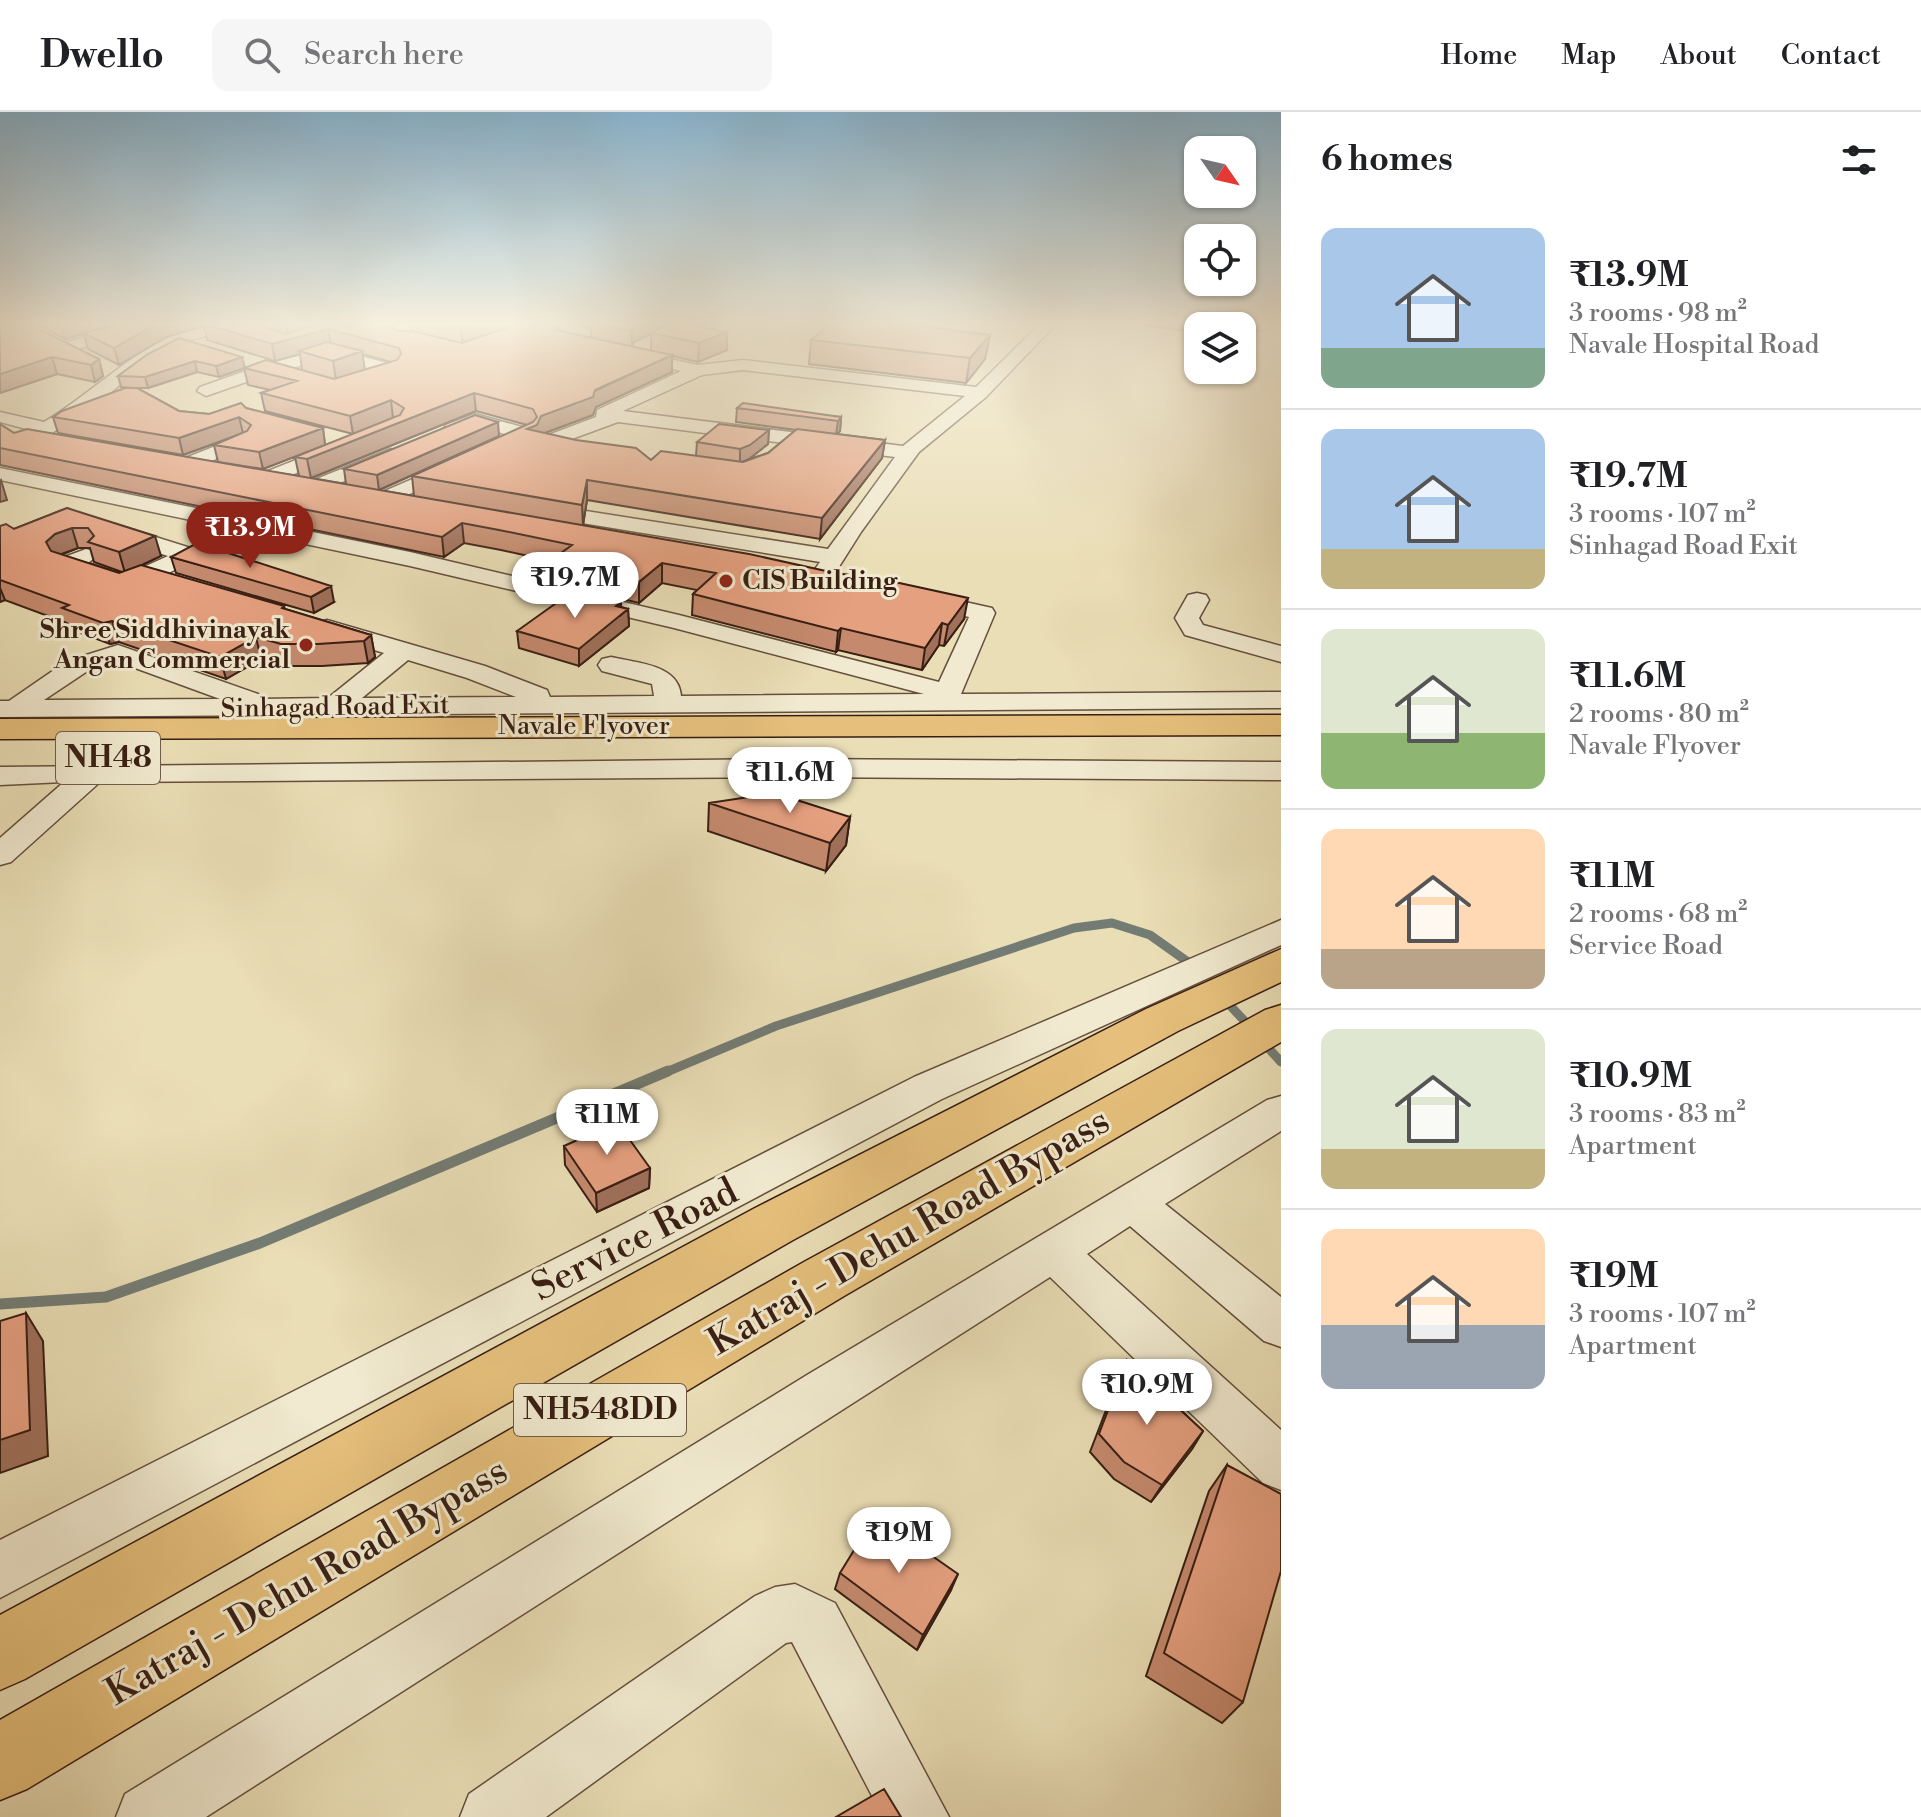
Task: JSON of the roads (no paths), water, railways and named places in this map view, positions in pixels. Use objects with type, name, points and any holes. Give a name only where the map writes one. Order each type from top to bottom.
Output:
[{"type":"highway","points":[[4,715],[61,710]]},
{"type":"highway","name":"Navale Flyover","points":[[4,715],[175,729],[1281,725]]},
{"type":"highway","name":"Navale Flyover","points":[[0,758],[1281,755]]},
{"type":"highway","name":"Katraj - Dehu Road Bypass","points":[[0,1654],[774,1224],[1146,1010],[1252,966]]},
{"type":"highway","name":"Katraj - Dehu Road Bypass","points":[[0,1762],[838,1271],[1281,1021]]},
{"type":"street","points":[[0,450],[28,439],[86,403]]},
{"type":"street","points":[[606,419],[600,415],[627,403]]},
{"type":"street","points":[[820,570],[909,453],[969,403]]},
{"type":"street","points":[[526,450],[616,416],[909,453]]},
{"type":"street","points":[[0,417],[47,428]]},
{"type":"street","points":[[380,500],[526,434],[475,420],[434,437]]},
{"type":"street","points":[[0,432],[64,445]]},
{"type":"street","points":[[262,480],[360,441],[322,435]]},
{"type":"street","points":[[769,457],[791,438]]},
{"type":"street","points":[[550,441],[607,455]]},
{"type":"street","points":[[241,442],[174,464],[419,507]]},
{"type":"street","points":[[311,488],[407,449]]},
{"type":"street","points":[[0,474],[410,559],[679,622],[946,698],[1281,700]]},
{"type":"street","points":[[444,494],[471,479]]},
{"type":"street","points":[[506,504],[820,570],[851,584]]},
{"type":"street","points":[[83,521],[189,555],[126,584],[67,564],[86,556]]},
{"type":"street","points":[[527,526],[775,569]]},
{"type":"street","points":[[145,575],[176,584]]},
{"type":"street","points":[[895,594],[983,613],[946,698]]},
{"type":"street","points":[[1197,600],[1187,618],[1194,630],[1281,654]]},
{"type":"street","points":[[297,619],[476,672],[557,704]]},
{"type":"street","points":[[338,704],[404,650]]},
{"type":"street","points":[[4,715],[77,666],[99,655],[118,653],[272,708]]},
{"type":"street","points":[[611,665],[661,678],[667,686],[668,703]]},
{"type":"street","name":"Sinhagad Road Exit","points":[[61,710],[946,698]]},
{"type":"street","points":[[0,776],[779,768],[1281,771]]},
{"type":"street","points":[[0,855],[92,773]]},
{"type":"street","points":[[1252,966],[1281,931]]},
{"type":"street","name":"Service Road","points":[[0,1570],[928,1088],[1146,1010]]},
{"type":"street","points":[[148,1817],[811,1400],[1055,1253],[1271,1117]]},
{"type":"street","points":[[1132,1202],[1281,1326]]},
{"type":"street","points":[[1055,1253],[1281,1465]]},
{"type":"street","points":[[492,1817],[775,1616],[795,1613],[815,1623],[917,1817]]},
{"type":"waterway","points":[[664,1073],[776,1026],[1074,928],[1112,923],[1150,935],[1195,967]]},
{"type":"waterway","points":[[1224,999],[1252,1029]]},
{"type":"waterway","points":[[1261,1040],[1281,1062]]},
{"type":"waterway","points":[[0,1304],[106,1297],[260,1243],[668,1071]]},
{"type":"place","name":"CIS Building","points":[[726,581]]},
{"type":"place","name":"Shree Siddhivinayak Angan Commercial","points":[[306,645]]}]
